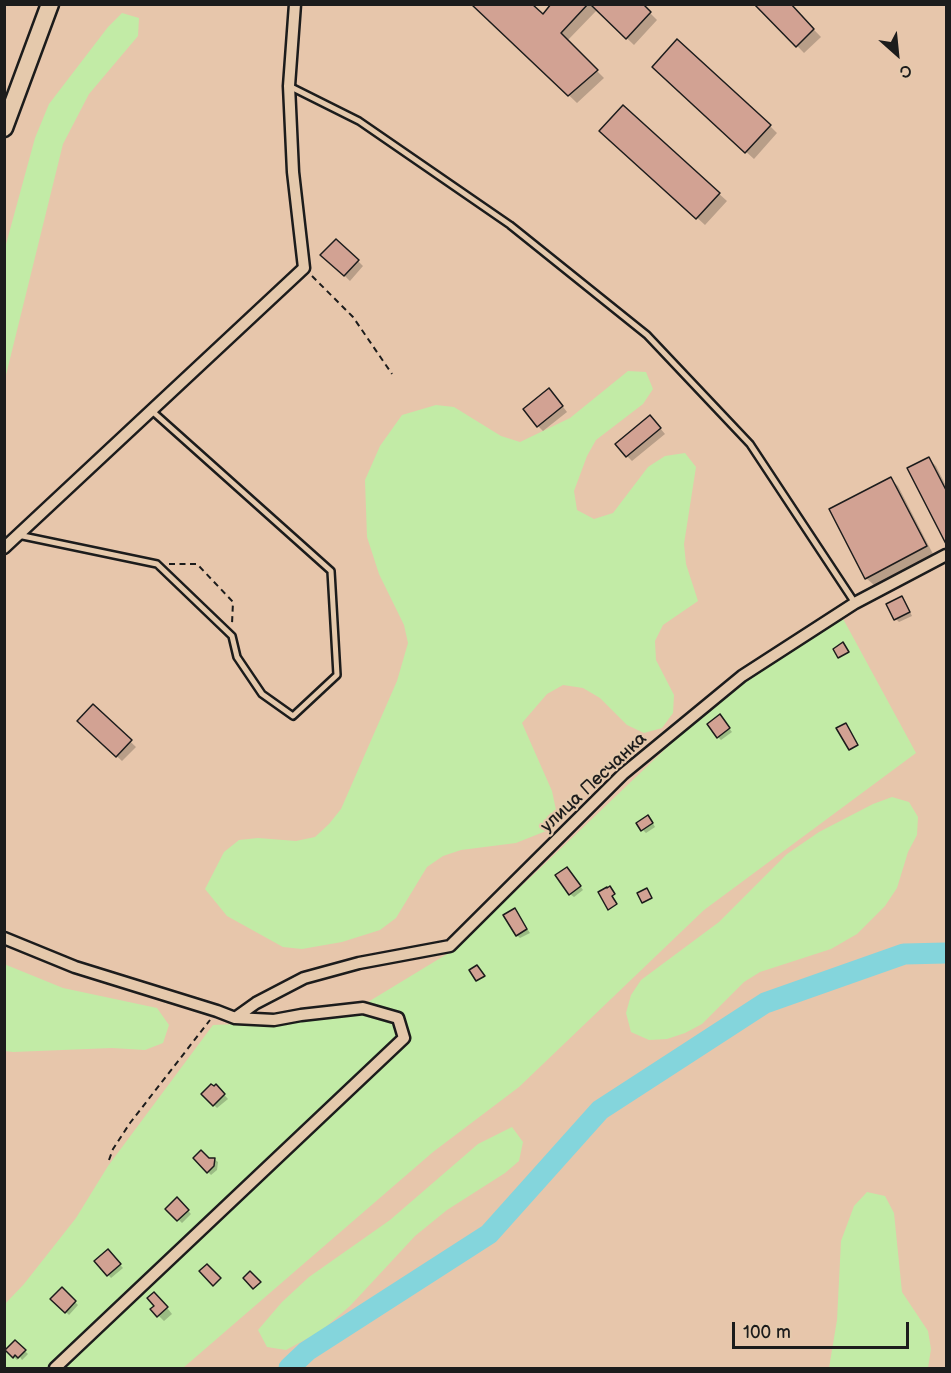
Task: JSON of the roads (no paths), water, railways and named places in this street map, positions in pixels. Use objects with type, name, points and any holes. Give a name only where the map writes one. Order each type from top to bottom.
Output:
[{"type":"main road","points":[[4,128],[50,4]]},
{"type":"street","points":[[4,548],[304,268],[293,172],[289,86],[295,4]]},
{"type":"street","name":"улица Песчанка","points":[[235,1018],[256,1003],[304,978],[359,963],[450,946],[623,774],[742,676],[855,603],[946,555]]},
{"type":"street","points":[[4,938],[75,967],[235,1018],[274,1020],[363,1008],[398,1018],[405,1038],[54,1368]]},
{"type":"lane","points":[[289,86],[359,121],[501,219],[647,335],[750,444],[855,603]]},
{"type":"lane","points":[[18,535],[157,564],[232,636],[237,657],[262,694],[293,716],[336,675],[331,571],[152,411]]},
{"type":"waterway","points":[[289,1368],[307,1351],[489,1234],[600,1110],[765,1003],[904,954],[946,953]]}]
